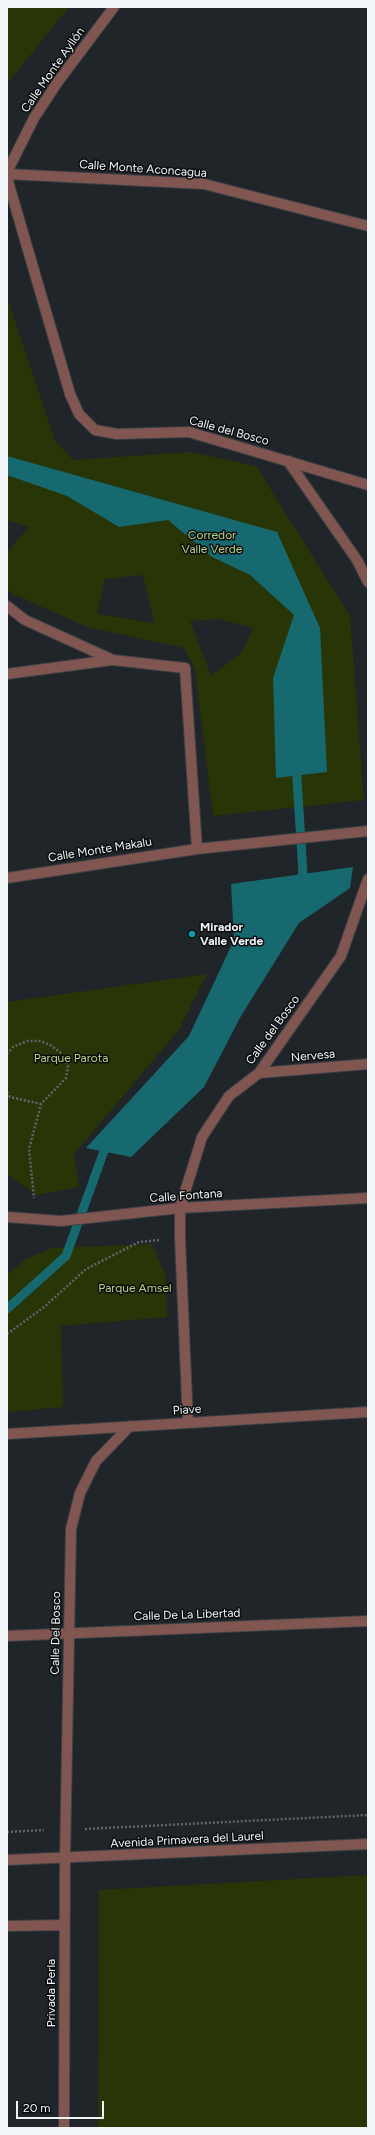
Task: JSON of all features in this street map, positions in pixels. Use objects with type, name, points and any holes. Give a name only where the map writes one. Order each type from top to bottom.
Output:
[{"type":"street","name":"Calle Monte Ayllón","points":[[7,173],[34,118],[57,83],[114,7]]},
{"type":"street","name":"Calle Monte Aconcagua","points":[[7,173],[204,184],[368,226]]},
{"type":"street","name":"Calle del Bosco","points":[[7,178],[70,394],[79,414],[95,430],[118,434],[189,432],[368,485]]},
{"type":"street","points":[[288,461],[357,560],[368,582]]},
{"type":"street","points":[[7,606],[24,620],[113,660]]},
{"type":"street","points":[[7,674],[113,660],[186,668],[197,849]]},
{"type":"street","name":"Calle Monte Makalu","points":[[7,878],[197,849],[368,831]]},
{"type":"street","name":"Calle del Bosco","points":[[188,1422],[180,1208],[202,1137],[229,1096],[259,1073],[342,956],[368,879]]},
{"type":"street","name":"Nervesa","points":[[259,1073],[368,1064]]},
{"type":"street","name":"Calle Fontana","points":[[7,1218],[36,1221],[61,1221],[180,1208],[368,1198]]},
{"type":"street","name":"Piave","points":[[7,1434],[368,1412]]},
{"type":"street","name":"Calle Del Bosco","points":[[65,1858],[71,1529],[80,1493],[96,1461],[130,1426]]},
{"type":"street","name":"Calle De La Libertad","points":[[7,1636],[368,1621]]},
{"type":"street","name":"Avenida Primavera del Laurel","points":[[7,1860],[368,1844]]},
{"type":"street","name":"Privada Perla","points":[[64,2128],[65,1858]]},
{"type":"street","points":[[7,1926],[64,1925]]},
{"type":"path","points":[[7,1054],[12,1047],[27,1041],[40,1041],[50,1045],[60,1052],[68,1066],[66,1078],[41,1104],[29,1149],[36,1221]]},
{"type":"path","points":[[7,1092],[10,1097],[41,1104]]},
{"type":"path","points":[[7,1334],[43,1308],[86,1270],[139,1242],[180,1238]]},
{"type":"path","points":[[7,1832],[368,1815]]},
{"type":"green space","points":[[7,7],[69,7],[7,84]]},
{"type":"green space","name":"Corredor Valle Verde","points":[[7,297],[55,440],[73,460],[190,452],[256,466],[350,616],[364,800],[213,816],[195,669],[184,648],[87,627],[13,594],[7,589],[7,552],[29,527],[7,520]],"holes":[[[143,575],[154,623],[97,614],[105,579]],[[219,619],[253,628],[242,652],[211,676],[190,621]]]},
{"type":"green space","name":"Parque Parota","points":[[207,974],[178,1031],[74,1154],[79,1187],[37,1195],[8,1175],[7,1002]]},
{"type":"green space","name":"Parque Amsel","points":[[152,1244],[166,1276],[167,1317],[61,1326],[63,1407],[7,1412],[7,1275],[26,1259],[52,1248]]},
{"type":"green space","points":[[368,1875],[368,2128],[98,2128],[99,1890]]},
{"type":"water","points":[[7,456],[277,532],[320,628],[327,772],[276,778],[273,678],[294,615],[250,575],[212,557],[168,520],[119,527],[67,496],[7,475]]},
{"type":"water","points":[[353,867],[350,888],[299,923],[241,1016],[204,1087],[131,1157],[86,1148],[189,1036],[234,940],[231,884]]},
{"type":"waterway","points":[[296,763],[303,874],[297,884]]},
{"type":"waterway","points":[[7,1309],[66,1256],[104,1151],[111,1142]]},
{"type":"place","name":"Mirador Valle Verde","points":[[192,934]]}]
